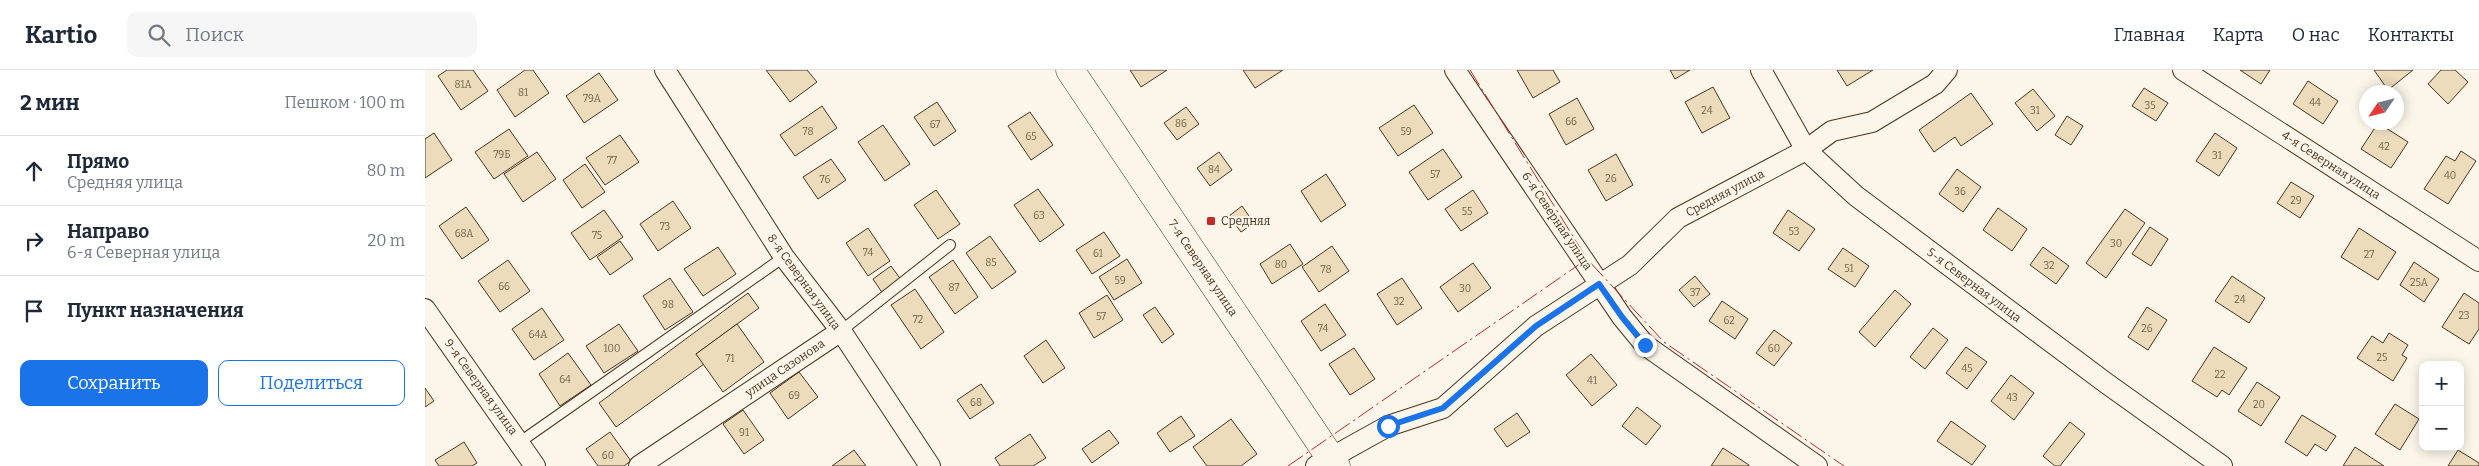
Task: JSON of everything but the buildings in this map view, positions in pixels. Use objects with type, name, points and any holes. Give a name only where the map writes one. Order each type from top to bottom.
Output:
[{"type":"main road","name":"7-я Северная улица","points":[[1070,70],[1328,463]]},
{"type":"street","name":"8-я Северная улица","points":[[665,70],[784,257],[841,331],[931,466]]},
{"type":"street","name":"6-я Северная улица","points":[[1455,70],[1599,284],[1622,317],[1645,345],[1817,466]]},
{"type":"street","name":"5-я Северная улица","points":[[1761,70],[1806,150],[1856,196],[2106,383],[2223,466]]},
{"type":"street","name":"Средняя улица","points":[[1328,463],[1388,426],[1443,408],[1536,326],[1630,265],[1678,218],[1806,150],[1832,131],[1871,122],[1935,84],[1947,70]]},
{"type":"street","name":"4-я Северная улица","points":[[2183,70],[2479,261]]},
{"type":"street","name":"9-я Северная улица","points":[[425,309],[535,466]]},
{"type":"street","name":"улица Сазонова","points":[[639,466],[841,331]]},
{"type":"lane","name":"улица Сазонова","points":[[841,331],[950,245]]},
{"type":"lane","points":[[520,442],[784,257]]},
{"type":"power","points":[[1470,70],[1587,259],[1664,342],[1844,466]]},
{"type":"power","points":[[1288,466],[1587,259]]},
{"type":"place","name":"Средняя","points":[[1211,221]]},
{"type":"route","points":[[1388,426],[1443,408],[1536,326],[1599,284],[1622,317],[1645,345]]}]
